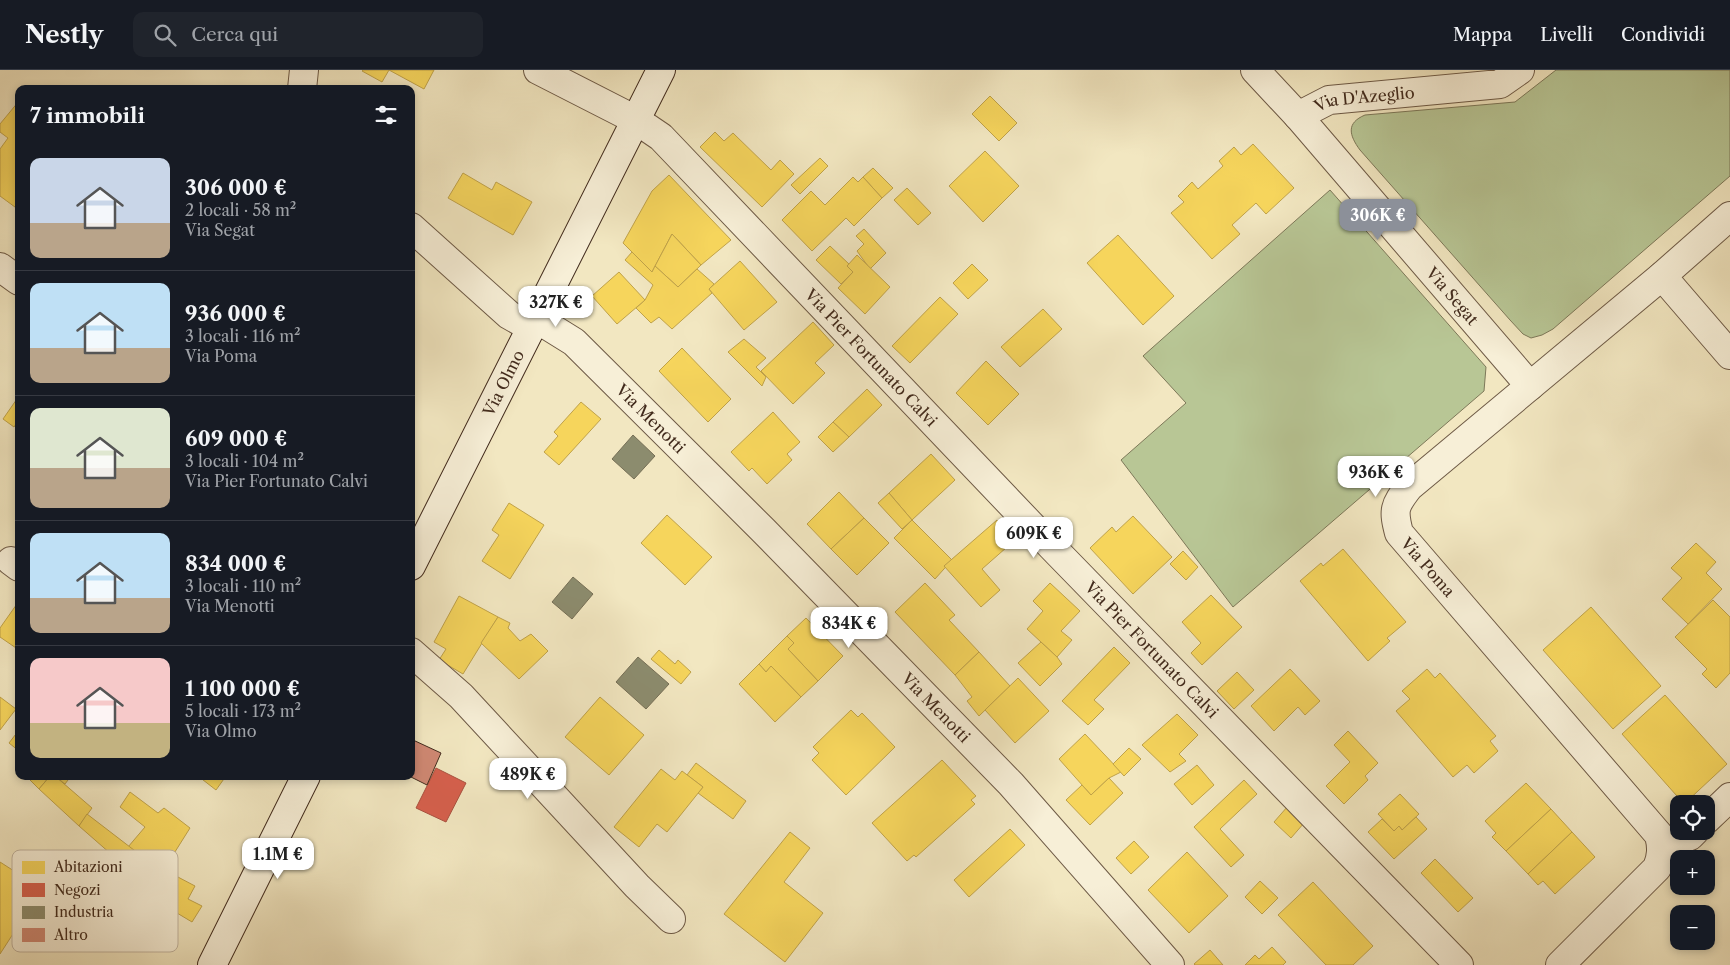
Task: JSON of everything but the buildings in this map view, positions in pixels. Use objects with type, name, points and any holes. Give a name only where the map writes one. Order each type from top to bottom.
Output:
[{"type":"street","points":[[302,85],[304,70]]},
{"type":"street","points":[[538,70],[636,120]]},
{"type":"street","name":"Via Olmo","points":[[415,558],[661,70]]},
{"type":"street","name":"Via Segat","points":[[1255,70],[1298,116],[1530,386]]},
{"type":"street","name":"Via D'Azeglio","points":[[1298,116],[1329,100],[1500,84],[1520,70]]},
{"type":"street","name":"Via Pier Fortunato Calvi","points":[[636,120],[661,137],[1045,540],[1459,965]]},
{"type":"street","name":"Via Poma","points":[[1662,846],[1659,835],[1655,830],[1399,533],[1394,517],[1397,502],[1409,487],[1662,276],[1730,216]]},
{"type":"street","name":"Via Menotti","points":[[415,230],[510,315],[534,323],[574,342],[770,537],[1011,784],[1170,965]]},
{"type":"street","points":[[0,267],[15,278]]},
{"type":"street","points":[[1662,276],[1730,355]]},
{"type":"street","points":[[415,656],[461,696],[637,886],[671,919]]},
{"type":"street","points":[[212,965],[304,780]]},
{"type":"street","points":[[1715,811],[1730,796]]},
{"type":"street","points":[[1560,965],[1651,875],[1660,861],[1662,846],[1679,840]]},
{"type":"green space","points":[[1556,70],[1730,70],[1730,176],[1553,329],[1531,338],[1523,334],[1510,320],[1360,150],[1353,139],[1351,130],[1355,122],[1365,115],[1515,102]]},
{"type":"green space","points":[[1330,190],[1486,367],[1484,391],[1233,607],[1121,460],[1186,403],[1143,356]]}]
